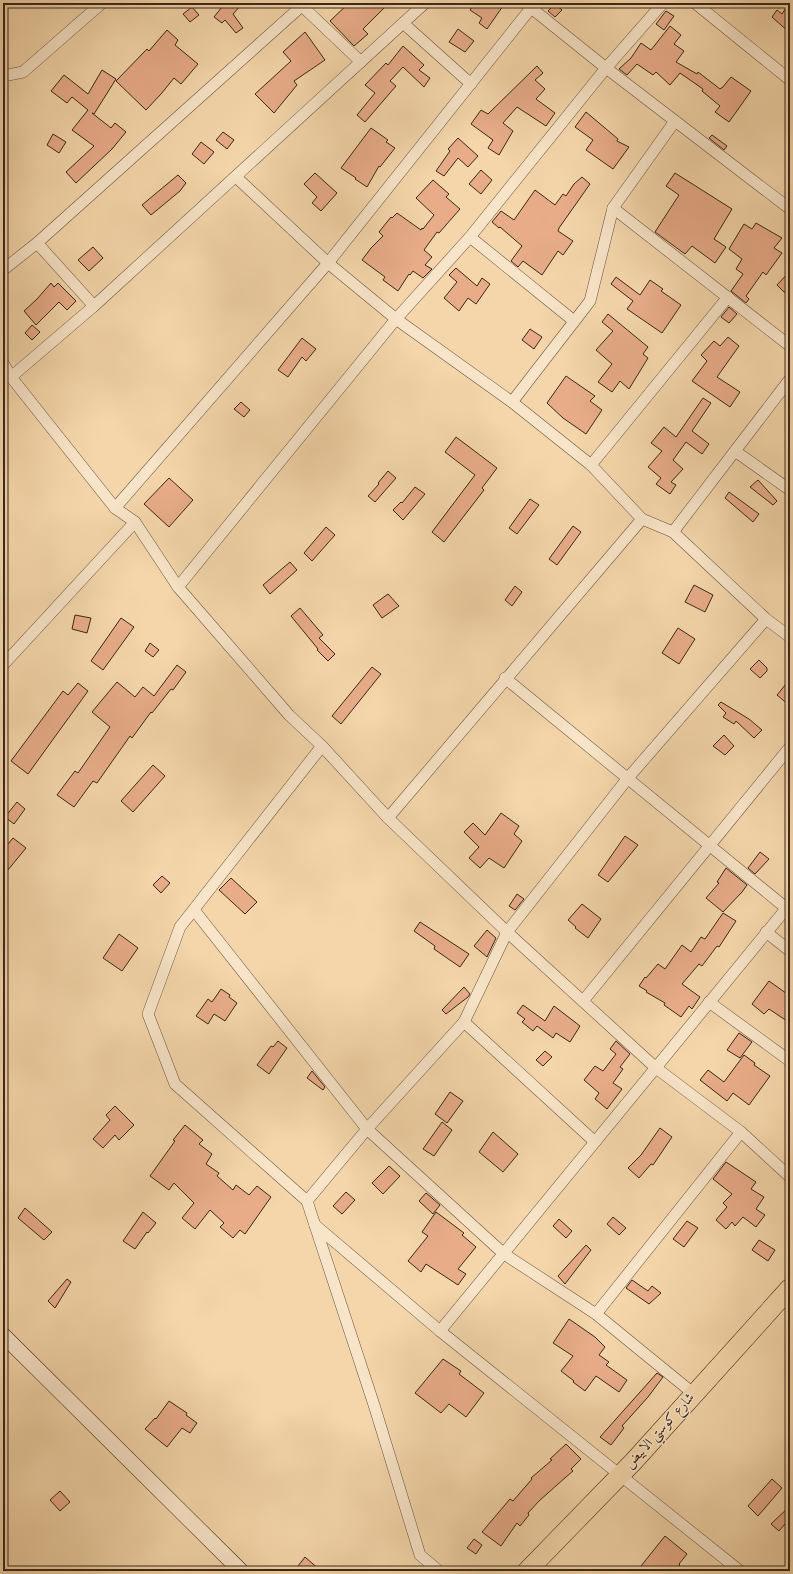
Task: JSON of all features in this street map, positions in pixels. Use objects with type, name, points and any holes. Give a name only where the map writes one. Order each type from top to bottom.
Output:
[{"type":"highway","name":"شارع كوستي الابيض","points":[[527,1571],[621,1475],[790,1288]]},
{"type":"street","points":[[3,76],[23,72],[102,3]]},
{"type":"street","points":[[11,377],[94,306],[425,3]]},
{"type":"street","points":[[178,587],[396,319],[470,237],[606,68],[663,3]]},
{"type":"street","points":[[695,3],[788,75]]},
{"type":"street","points":[[3,270],[36,243],[304,4],[361,62]]},
{"type":"street","points":[[115,508],[328,263],[471,84],[531,5],[606,68],[790,209]]},
{"type":"street","points":[[403,23],[471,84]]},
{"type":"street","points":[[512,402],[590,301],[613,208],[675,120]]},
{"type":"street","points":[[236,177],[328,263],[396,319],[512,402],[590,465],[642,519],[673,532],[766,619],[790,637]]},
{"type":"street","points":[[613,208],[790,346]]},
{"type":"street","points":[[470,237],[574,321]]},
{"type":"street","points":[[36,243],[94,306]]},
{"type":"street","points":[[590,465],[728,298]]},
{"type":"street","points":[[3,363],[11,377],[115,508],[135,522],[178,587],[289,715],[322,746],[388,818],[507,932],[656,1068],[741,1132],[790,1177]]},
{"type":"street","points":[[673,532],[790,378]]},
{"type":"street","points":[[735,451],[790,490]]},
{"type":"street","points":[[388,818],[505,678],[642,519]]},
{"type":"street","points":[[3,665],[135,522]]},
{"type":"street","points":[[307,1201],[367,1128],[464,1022],[507,932],[628,778],[766,619]]},
{"type":"street","points":[[440,1331],[788,906],[710,846],[505,678]]},
{"type":"street","points":[[322,746],[180,927],[148,1014],[175,1084],[307,1201],[375,1408],[420,1555],[439,1571]]},
{"type":"street","points":[[583,1001],[790,747]]},
{"type":"street","points":[[194,910],[367,1128],[504,1254],[596,1314],[694,1394]]},
{"type":"street","points":[[766,932],[790,951]]},
{"type":"street","points":[[710,1002],[790,1061]]},
{"type":"street","points":[[464,1022],[595,1142]]},
{"type":"street","points":[[596,1314],[741,1132]]},
{"type":"street","points":[[315,1225],[440,1331],[740,1571]]},
{"type":"street","points":[[3,1335],[241,1571]]},
{"type":"building","points":[[225,3],[243,3],[233,14],[243,28],[236,33],[225,20],[222,23],[214,17]]},
{"type":"building","points":[[349,3],[389,3],[363,29],[368,34],[354,46],[330,21]]},
{"type":"building","points":[[475,3],[505,3],[487,29],[479,23],[482,18],[470,10]]},
{"type":"building","points":[[789,3],[790,33],[772,17],[777,10],[782,14]]},
{"type":"building","points":[[555,4],[562,10],[555,17],[548,11]]},
{"type":"building","points":[[192,7],[199,15],[190,22],[183,14]]},
{"type":"building","points":[[666,11],[674,16],[664,30],[656,24]]},
{"type":"building","points":[[670,26],[681,35],[674,44],[684,51],[676,62],[697,74],[698,72],[720,89],[731,77],[751,91],[729,122],[715,112],[720,106],[702,91],[703,89],[680,73],[670,85],[656,72],[653,75],[637,64],[627,75],[619,69],[631,58],[641,43],[651,50]]},
{"type":"building","points":[[458,29],[474,41],[465,52],[449,42]]},
{"type":"building","points":[[167,30],[178,40],[175,45],[198,64],[181,84],[174,78],[146,110],[116,81],[147,49],[149,51]]},
{"type":"building","points":[[305,32],[325,60],[294,81],[297,85],[274,113],[255,94],[291,61],[283,52]]},
{"type":"building","points":[[403,46],[424,65],[419,70],[430,78],[424,87],[403,67],[390,81],[396,86],[365,122],[357,115],[375,93],[365,85],[386,63],[388,65]]},
{"type":"building","points":[[537,66],[543,73],[535,80],[545,89],[536,99],[555,113],[546,126],[517,107],[503,123],[513,131],[499,155],[488,148],[493,140],[471,124],[481,110],[488,114]]},
{"type":"building","points":[[102,70],[116,79],[94,114],[92,113],[111,128],[115,123],[126,132],[112,149],[76,183],[66,172],[94,146],[72,130],[88,110],[72,97],[67,103],[51,91],[64,75],[88,94]]},
{"type":"building","points":[[586,112],[618,139],[617,141],[629,147],[613,169],[586,150],[593,140],[575,127]]},
{"type":"building","points":[[371,128],[388,140],[386,142],[395,148],[380,167],[379,166],[367,187],[341,168]]},
{"type":"building","points":[[223,132],[234,140],[227,149],[216,140]]},
{"type":"building","points":[[53,134],[66,142],[59,153],[47,145]]},
{"type":"building","points":[[712,135],[727,146],[724,150],[709,138]]},
{"type":"building","points":[[458,138],[478,156],[468,167],[458,158],[444,176],[436,171],[450,151],[448,149]]},
{"type":"building","points":[[201,142],[214,152],[204,164],[192,154]]},
{"type":"building","points":[[481,170],[492,180],[481,194],[469,184]]},
{"type":"building","points":[[315,173],[337,193],[321,211],[312,203],[317,197],[304,184]]},
{"type":"building","points":[[675,173],[732,209],[714,239],[726,247],[715,263],[692,246],[685,254],[655,232],[679,195],[666,186]]},
{"type":"building","points":[[178,175],[186,183],[180,191],[151,215],[142,205]]},
{"type":"building","points":[[582,177],[590,184],[558,231],[573,241],[563,255],[558,251],[542,275],[523,261],[518,267],[511,261],[522,246],[492,222],[501,211],[514,220],[535,190],[555,205],[563,194],[566,196],[574,184]]},
{"type":"building","points":[[433,180],[449,194],[446,197],[460,209],[439,233],[437,232],[424,250],[432,257],[425,265],[432,269],[423,278],[413,271],[410,275],[409,274],[398,291],[383,280],[385,277],[362,260],[383,236],[379,232],[391,217],[392,218],[397,213],[421,230],[422,228],[423,229],[434,215],[416,198]]},
{"type":"building","points":[[756,223],[782,238],[774,248],[782,253],[766,275],[763,272],[746,296],[749,299],[746,303],[731,291],[743,274],[736,269],[742,259],[729,249],[744,224],[752,229]]},
{"type":"building","points":[[93,247],[103,258],[89,271],[78,260]]},
{"type":"building","points":[[456,268],[477,286],[482,278],[490,284],[476,304],[468,298],[459,311],[444,298],[457,282],[449,275]]},
{"type":"building","points":[[790,271],[790,295],[784,292],[777,285]]},
{"type":"building","points":[[616,277],[640,295],[650,280],[663,289],[661,291],[681,305],[662,333],[627,309],[633,301],[611,284]]},
{"type":"building","points":[[51,283],[54,287],[58,283],[76,301],[67,310],[59,302],[36,325],[24,311]]},
{"type":"building","points":[[729,307],[737,314],[729,323],[721,317]]},
{"type":"building","points":[[608,314],[648,347],[643,354],[648,358],[629,389],[620,381],[612,392],[598,382],[612,364],[596,350],[613,331],[602,322]]},
{"type":"building","points":[[32,325],[40,332],[32,340],[25,333]]},
{"type":"building","points":[[530,329],[542,337],[534,349],[522,340]]},
{"type":"building","points":[[728,337],[739,346],[717,377],[740,392],[730,407],[692,381],[707,361],[701,355],[714,341],[720,346]]},
{"type":"building","points":[[302,338],[316,349],[306,361],[302,357],[288,377],[278,370]]},
{"type":"building","points":[[566,376],[595,396],[590,401],[602,410],[586,434],[563,418],[547,403]]},
{"type":"building","points":[[703,398],[711,403],[692,431],[709,444],[702,454],[686,442],[673,460],[683,469],[671,482],[676,485],[670,494],[656,484],[661,478],[648,467],[662,451],[651,443],[664,427],[676,437]]},
{"type":"building","points":[[241,402],[250,410],[244,417],[234,409]]},
{"type":"building","points":[[456,437],[497,468],[482,488],[484,490],[444,542],[432,532],[475,475],[445,452]]},
{"type":"building","points":[[388,471],[396,478],[375,502],[368,496]]},
{"type":"building","points":[[169,478],[193,500],[169,527],[144,504]]},
{"type":"building","points":[[758,480],[777,501],[773,505],[750,487]]},
{"type":"building","points":[[415,487],[425,494],[403,520],[393,510],[401,502],[402,503]]},
{"type":"building","points":[[729,492],[759,514],[753,522],[725,498]]},
{"type":"building","points":[[530,499],[539,505],[517,534],[509,528]]},
{"type":"building","points":[[573,526],[581,532],[557,565],[549,559]]},
{"type":"building","points":[[326,527],[335,535],[312,561],[304,553]]},
{"type":"building","points":[[290,562],[297,570],[270,594],[263,585]]},
{"type":"building","points":[[694,585],[713,595],[705,612],[685,602]]},
{"type":"building","points":[[515,586],[522,592],[512,606],[505,600]]},
{"type":"building","points":[[388,594],[399,606],[382,618],[373,605]]},
{"type":"building","points":[[300,608],[323,635],[319,638],[335,654],[328,661],[317,650],[318,649],[291,616]]},
{"type":"building","points":[[75,615],[91,618],[87,633],[72,629]]},
{"type":"building","points":[[121,618],[134,627],[103,670],[91,661]]},
{"type":"building","points":[[678,628],[695,639],[679,664],[662,653]]},
{"type":"building","points":[[150,643],[159,650],[153,657],[145,651]]},
{"type":"building","points":[[759,660],[767,668],[767,671],[760,678],[750,669]]},
{"type":"building","points":[[177,665],[186,672],[173,690],[171,689],[152,713],[151,712],[132,738],[130,736],[97,783],[93,781],[74,807],[57,795],[75,771],[78,773],[110,727],[92,712],[117,682],[135,697],[143,687],[154,696]]},
{"type":"building","points":[[372,667],[381,674],[341,724],[332,716]]},
{"type":"building","points":[[790,679],[790,706],[777,695]]},
{"type":"building","points":[[78,683],[88,691],[28,774],[11,761],[63,691],[68,695]]},
{"type":"building","points":[[721,702],[749,719],[762,730],[754,738],[736,721],[734,724],[723,717],[726,713],[718,705]]},
{"type":"building","points":[[724,735],[734,746],[725,755],[713,746]]},
{"type":"building","points":[[153,765],[165,776],[133,812],[121,801]]},
{"type":"building","points":[[17,802],[25,809],[14,824],[5,817]]},
{"type":"building","points":[[501,813],[519,826],[514,834],[522,841],[504,868],[489,858],[480,868],[469,858],[479,847],[464,832],[473,823],[485,835]]},
{"type":"building","points":[[625,836],[638,845],[608,882],[598,875]]},
{"type":"building","points":[[13,838],[26,848],[3,876],[3,850]]},
{"type":"building","points":[[760,852],[769,859],[755,874],[748,868]]},
{"type":"building","points":[[726,868],[747,885],[723,912],[706,898],[719,883],[717,882]]},
{"type":"building","points":[[162,876],[170,883],[161,893],[153,885]]},
{"type":"building","points":[[231,878],[257,902],[245,914],[219,890]]},
{"type":"building","points":[[517,894],[524,899],[515,910],[509,906]]},
{"type":"building","points":[[582,904],[601,919],[588,938],[575,928],[576,927],[568,920]]},
{"type":"building","points":[[723,913],[736,921],[719,947],[717,946],[702,966],[699,964],[682,984],[700,997],[692,1009],[689,1006],[681,1017],[664,1005],[665,1003],[639,986],[645,977],[646,978],[658,964],[665,969],[682,945],[691,952],[701,937],[705,939]]},
{"type":"building","points":[[420,922],[469,954],[460,967],[434,949],[435,946],[414,931]]},
{"type":"building","points":[[487,930],[496,938],[487,957],[474,946]]},
{"type":"building","points":[[119,934],[138,948],[122,971],[103,958]]},
{"type":"building","points":[[769,981],[790,996],[790,1023],[769,1009],[764,1014],[752,1004]]},
{"type":"building","points":[[464,987],[470,994],[468,997],[446,1014],[442,1010]]},
{"type":"building","points":[[221,989],[230,995],[229,997],[237,1003],[225,1021],[214,1014],[208,1024],[196,1016],[208,999],[212,1002]]},
{"type":"building","points":[[523,1005],[545,1021],[554,1006],[580,1026],[570,1042],[556,1033],[553,1038],[537,1026],[533,1031],[522,1022],[525,1019],[517,1013]]},
{"type":"building","points":[[739,1033],[752,1042],[740,1058],[727,1050]]},
{"type":"building","points":[[278,1041],[287,1048],[269,1074],[257,1065],[271,1046],[273,1047]]},
{"type":"building","points":[[616,1041],[630,1054],[620,1067],[623,1069],[613,1083],[622,1089],[607,1109],[595,1099],[599,1093],[584,1080],[595,1066],[603,1071],[616,1054],[610,1049]]},
{"type":"building","points":[[545,1051],[552,1057],[543,1066],[536,1060]]},
{"type":"building","points":[[744,1055],[755,1063],[754,1065],[770,1076],[749,1105],[733,1093],[727,1101],[700,1080],[708,1070],[724,1082]]},
{"type":"building","points":[[312,1071],[325,1087],[323,1090],[307,1078]]},
{"type":"building","points":[[450,1092],[463,1101],[447,1123],[435,1114]]},
{"type":"building","points":[[115,1106],[134,1125],[119,1140],[115,1135],[103,1148],[93,1139],[110,1120],[106,1115]]},
{"type":"building","points":[[442,1122],[452,1130],[434,1156],[423,1149]]},
{"type":"building","points":[[185,1125],[203,1140],[199,1144],[212,1154],[206,1164],[219,1173],[217,1176],[233,1190],[236,1185],[249,1195],[257,1186],[271,1197],[245,1234],[240,1230],[233,1238],[220,1227],[224,1223],[210,1210],[195,1229],[182,1218],[194,1203],[174,1183],[169,1190],[150,1176],[175,1141],[173,1140]]},
{"type":"building","points":[[660,1128],[672,1137],[653,1165],[651,1164],[639,1178],[628,1168],[641,1155]]},
{"type":"building","points":[[493,1132],[518,1154],[503,1172],[479,1152]]},
{"type":"building","points":[[726,1162],[756,1182],[751,1189],[764,1197],[756,1209],[765,1215],[756,1227],[743,1217],[735,1226],[732,1222],[726,1229],[716,1220],[727,1207],[723,1203],[732,1194],[713,1179]]},
{"type":"building","points":[[389,1166],[400,1176],[383,1194],[372,1183]]},
{"type":"building","points":[[346,1192],[355,1200],[342,1214],[333,1206]]},
{"type":"building","points":[[426,1193],[440,1205],[433,1214],[419,1201]]},
{"type":"building","points":[[25,1208],[52,1232],[44,1240],[18,1218]]},
{"type":"building","points":[[143,1212],[156,1223],[148,1233],[147,1232],[135,1249],[123,1241]]},
{"type":"building","points":[[436,1212],[464,1233],[462,1235],[476,1247],[458,1269],[466,1274],[458,1285],[426,1264],[421,1272],[408,1261],[428,1236],[422,1232]]},
{"type":"building","points":[[613,1217],[626,1228],[619,1235],[607,1224]]},
{"type":"building","points":[[559,1219],[572,1231],[566,1238],[553,1226]]},
{"type":"building","points":[[687,1221],[698,1228],[684,1247],[673,1239]]},
{"type":"building","points":[[759,1240],[775,1250],[768,1261],[752,1250]]},
{"type":"building","points":[[586,1245],[591,1250],[565,1284],[558,1276]]},
{"type":"building","points":[[67,1279],[71,1282],[55,1308],[48,1301]]},
{"type":"building","points":[[632,1280],[648,1291],[652,1286],[661,1293],[649,1304],[626,1288]]},
{"type":"building","points":[[569,1319],[595,1337],[605,1347],[599,1355],[609,1362],[606,1365],[627,1380],[619,1392],[596,1376],[585,1391],[561,1371],[573,1356],[553,1343]]},
{"type":"building","points":[[443,1359],[461,1371],[459,1374],[484,1393],[466,1417],[449,1404],[441,1413],[415,1393]]},
{"type":"building","points":[[657,1373],[663,1377],[648,1397],[622,1426],[624,1428],[611,1445],[600,1437]]},
{"type":"building","points":[[169,1401],[187,1413],[186,1415],[197,1423],[190,1433],[182,1428],[167,1447],[145,1429],[155,1418],[156,1419]]},
{"type":"building","points":[[566,1444],[581,1459],[571,1469],[573,1471],[539,1501],[528,1513],[529,1515],[520,1526],[517,1523],[501,1546],[482,1532],[510,1499],[513,1501],[532,1479],[531,1478],[552,1460],[550,1459]]},
{"type":"building","points":[[772,1479],[782,1488],[758,1516],[748,1506]]},
{"type":"building","points":[[60,1491],[70,1502],[60,1511],[50,1500]]},
{"type":"building","points":[[790,1506],[790,1518],[779,1531],[771,1524]]},
{"type":"building","points":[[665,1536],[687,1554],[679,1564],[680,1565],[674,1571],[637,1571]]},
{"type":"building","points":[[474,1539],[482,1545],[476,1554],[467,1548]]},
{"type":"building","points":[[305,1557],[321,1571],[294,1571]]}]
